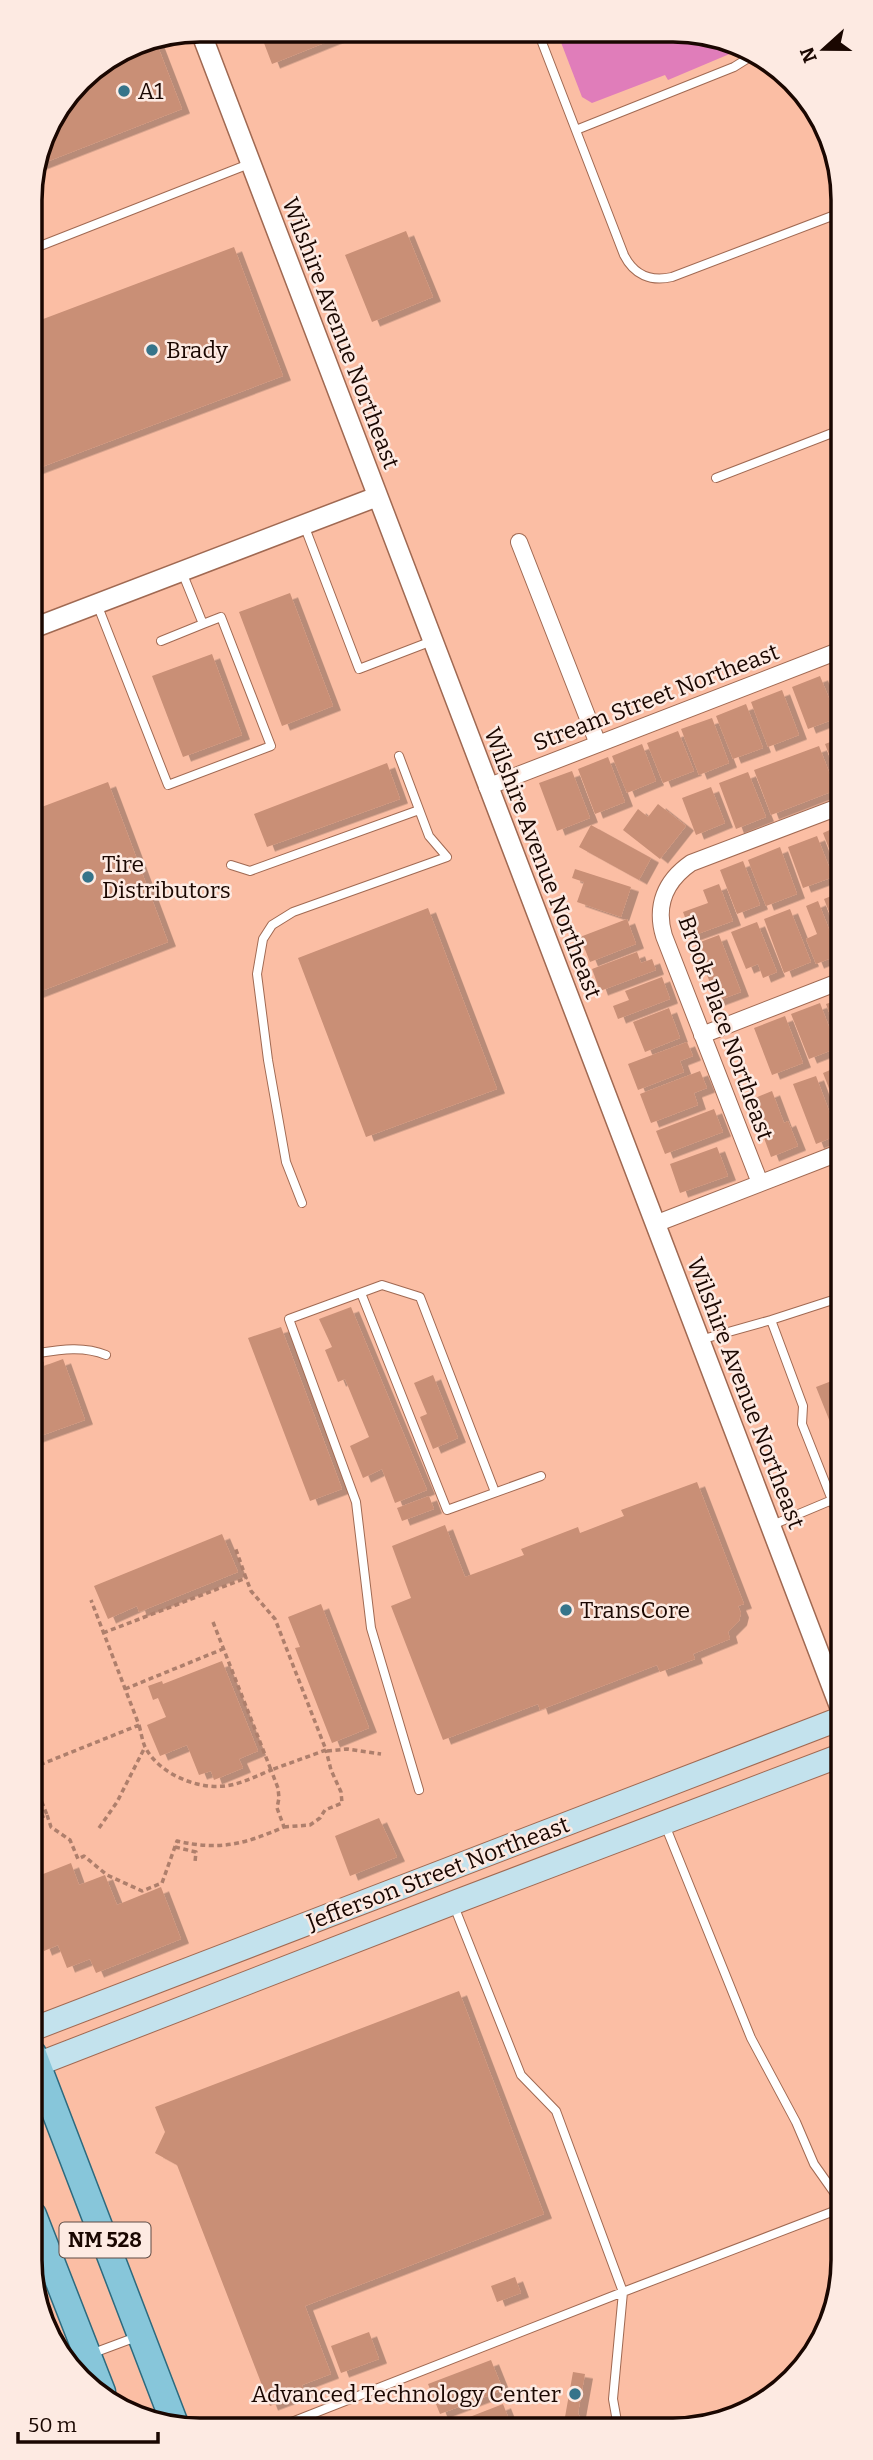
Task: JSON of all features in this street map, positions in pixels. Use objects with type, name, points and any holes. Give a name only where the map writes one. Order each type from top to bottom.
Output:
[{"type":"main road","name":"Jefferson Street Northeast","points":[[42,2026],[831,1720]]},
{"type":"main road","name":"Jefferson Street Northeast","points":[[42,2058],[831,1759]]},
{"type":"main road","name":"NM 528","points":[[42,2081],[172,2416]]},
{"type":"main road","name":"NM 528","points":[[42,2243],[80,2361]]},
{"type":"street","name":"Wilshire Avenue Northeast","points":[[205,42],[831,1687]]},
{"type":"street","points":[[42,625],[376,497]]},
{"type":"street","points":[[519,542],[598,744]]},
{"type":"street","name":"Stream Street Northeast","points":[[487,787],[831,654]]},
{"type":"street","name":"Brook Place Northeast","points":[[760,1183],[660,924],[660,912],[667,888],[681,870],[691,863],[831,810]]},
{"type":"street","points":[[702,1035],[831,985]]},
{"type":"street","points":[[655,1224],[831,1156]]},
{"type":"lane","points":[[542,42],[624,256],[633,269],[648,278],[672,277],[831,216]]},
{"type":"lane","points":[[576,130],[734,67],[746,60]]},
{"type":"lane","points":[[42,245],[251,164]]},
{"type":"lane","points":[[716,478],[831,433]]},
{"type":"lane","points":[[304,525],[359,669],[432,642]]},
{"type":"lane","points":[[182,571],[203,624]]},
{"type":"lane","points":[[97,604],[168,785],[271,746],[221,617],[160,641]]},
{"type":"lane","points":[[302,1203],[286,1162],[268,1060],[257,974],[263,939],[272,925],[293,912],[447,857],[429,836],[399,756]]},
{"type":"lane","points":[[231,865],[250,871],[419,810]]},
{"type":"lane","points":[[419,1790],[371,1628],[356,1502],[289,1319],[382,1285],[420,1297],[495,1492]]},
{"type":"lane","points":[[361,1293],[447,1510],[541,1476]]},
{"type":"lane","points":[[699,1340],[831,1301]]},
{"type":"lane","points":[[771,1320],[803,1406],[802,1424],[831,1497]]},
{"type":"lane","points":[[42,1353],[76,1348],[106,1355]]},
{"type":"lane","points":[[770,1526],[831,1500]]},
{"type":"lane","points":[[663,1823],[751,2038],[796,2122],[814,2164],[831,2188]]},
{"type":"lane","points":[[453,1903],[521,2075],[556,2111],[623,2292],[613,2399],[616,2418]]},
{"type":"lane","points":[[302,2418],[831,2214]]},
{"type":"lane","points":[[80,2361],[142,2335]]},
{"type":"path","points":[[42,1802],[51,1827],[70,1840],[78,1859],[84,1856],[107,1875],[142,1891],[162,1883],[177,1841],[198,1846],[240,1844],[284,1827],[310,1825],[320,1818],[325,1810],[342,1803],[341,1792],[275,1619],[251,1591],[234,1547]]},
{"type":"path","points":[[103,1633],[246,1578]]},
{"type":"path","points":[[91,1600],[145,1747],[155,1760],[178,1777],[194,1785],[233,1785],[326,1751],[347,1749],[381,1755]]},
{"type":"path","points":[[213,1622],[278,1788],[277,1808],[284,1827]]},
{"type":"path","points":[[125,1689],[223,1649]]},
{"type":"path","points":[[42,1764],[139,1726]]},
{"type":"path","points":[[99,1828],[117,1802],[145,1747]]},
{"type":"path","points":[[42,1817],[47,1815]]},
{"type":"path","points":[[175,1847],[196,1852],[195,1862]]},
{"type":"shaded area","points":[[561,42],[694,43],[732,53],[668,80],[665,75],[592,103],[582,97]]},
{"type":"building","points":[[264,42],[327,42],[272,64]]},
{"type":"building","name":"A1","points":[[158,48],[182,109],[46,162],[58,130],[88,88],[121,63],[149,50]]},
{"type":"building","points":[[406,231],[433,297],[372,322],[345,255]]},
{"type":"building","name":"Brady","points":[[234,247],[283,376],[42,467],[42,319]]},
{"type":"building","points":[[290,593],[333,706],[282,726],[239,612]]},
{"type":"building","points":[[212,654],[242,735],[183,757],[152,676]]},
{"type":"building","points":[[820,676],[831,703],[831,720],[808,729],[792,687]]},
{"type":"building","points":[[782,690],[799,735],[768,747],[751,702]]},
{"type":"building","points":[[746,704],[763,748],[733,759],[716,716]]},
{"type":"building","points":[[712,718],[729,763],[699,775],[681,729]]},
{"type":"building","points":[[678,731],[694,771],[663,783],[647,743]]},
{"type":"building","points":[[831,742],[831,760],[825,744]]},
{"type":"building","points":[[642,744],[656,781],[627,793],[612,756]]},
{"type":"building","points":[[819,746],[831,777],[831,792],[771,815],[754,770]]},
{"type":"building","points":[[608,757],[625,802],[595,814],[578,769]]},
{"type":"building","points":[[387,763],[400,799],[267,847],[254,814]]},
{"type":"building","points":[[572,771],[590,818],[557,831],[539,783]]},
{"type":"building","points":[[748,772],[766,817],[736,829],[719,783]]},
{"type":"building","name":"Tire Distributors","points":[[108,782],[168,942],[42,991],[42,807]]},
{"type":"building","points":[[711,787],[725,823],[696,835],[682,798]]},
{"type":"building","points":[[658,804],[686,826],[660,859],[623,830],[638,809],[648,817]]},
{"type":"building","points":[[591,825],[651,858],[639,880],[579,847]]},
{"type":"building","points":[[831,829],[831,854],[823,833]]},
{"type":"building","points":[[817,836],[831,878],[803,888],[788,847]]},
{"type":"building","points":[[780,847],[797,894],[766,906],[748,860]]},
{"type":"building","points":[[743,861],[760,905],[737,914],[720,870]]},
{"type":"building","points":[[575,869],[631,887],[621,917],[577,902],[584,882],[572,878]]},
{"type":"building","points":[[719,884],[733,921],[692,936],[683,912],[708,903],[703,890]]},
{"type":"building","points":[[831,896],[831,917],[824,899]]},
{"type":"building","points":[[818,901],[831,934],[831,958],[816,964],[806,939],[817,934],[806,906]]},
{"type":"building","points":[[428,908],[497,1089],[366,1137],[298,958]]},
{"type":"building","points":[[790,909],[811,962],[784,973],[764,919]]},
{"type":"building","points":[[627,919],[636,944],[590,962],[580,937]]},
{"type":"building","points":[[757,922],[777,972],[763,978],[758,964],[746,969],[731,932]]},
{"type":"building","points":[[719,935],[741,992],[717,1001],[695,944]]},
{"type":"building","points":[[637,952],[641,963],[652,959],[656,970],[600,991],[592,969]]},
{"type":"building","points":[[662,977],[670,999],[618,1019],[613,1006],[629,1000],[625,991]]},
{"type":"building","points":[[831,1002],[831,1017],[826,1004]]},
{"type":"building","points":[[820,1003],[831,1032],[831,1050],[809,1059],[791,1014]]},
{"type":"building","points":[[669,1008],[680,1038],[645,1052],[633,1022]]},
{"type":"building","points":[[785,1016],[803,1063],[772,1075],[754,1028]]},
{"type":"building","points":[[687,1042],[693,1056],[680,1061],[684,1072],[638,1090],[628,1064]]},
{"type":"building","points":[[831,1070],[831,1093],[823,1073]]},
{"type":"building","points":[[700,1071],[707,1088],[694,1093],[698,1105],[651,1123],[640,1094]]},
{"type":"building","points":[[816,1076],[831,1116],[831,1138],[816,1144],[793,1084]]},
{"type":"building","points":[[772,1091],[784,1123],[788,1121],[798,1146],[771,1157],[750,1100]]},
{"type":"building","points":[[714,1109],[723,1132],[665,1154],[656,1131]]},
{"type":"building","points":[[717,1147],[728,1176],[680,1193],[670,1164]]},
{"type":"building","points":[[351,1307],[427,1490],[395,1503],[382,1469],[363,1478],[350,1446],[369,1437],[345,1379],[338,1382],[325,1350],[332,1347],[319,1319]]},
{"type":"building","points":[[281,1327],[342,1489],[310,1501],[248,1338]]},
{"type":"building","points":[[63,1359],[85,1420],[42,1435],[42,1361],[44,1366]]},
{"type":"building","points":[[433,1375],[458,1438],[433,1449],[420,1417],[427,1414],[414,1383]]},
{"type":"building","points":[[831,1381],[831,1424],[816,1387]]},
{"type":"building","name":"TransCore","points":[[697,1482],[744,1604],[738,1606],[741,1613],[739,1621],[728,1632],[730,1639],[693,1654],[695,1659],[660,1672],[657,1665],[540,1710],[538,1704],[443,1740],[391,1606],[411,1598],[392,1546],[445,1525],[465,1577],[524,1555],[521,1549],[578,1527],[580,1533],[624,1516],[621,1510]]},
{"type":"building","points":[[429,1496],[434,1509],[402,1521],[397,1508]]},
{"type":"building","points":[[222,1534],[238,1572],[139,1612],[137,1606],[108,1619],[94,1586]]},
{"type":"building","points":[[321,1604],[369,1728],[332,1743],[295,1648],[300,1647],[288,1617]]},
{"type":"building","points":[[222,1661],[258,1751],[239,1759],[243,1768],[214,1780],[211,1771],[199,1775],[187,1745],[160,1756],[147,1725],[166,1717],[158,1698],[153,1700],[148,1686],[162,1681],[163,1684]]},
{"type":"building","points":[[379,1818],[397,1857],[350,1876],[335,1836]]},
{"type":"building","points":[[71,1863],[79,1885],[105,1875],[117,1905],[161,1887],[181,1939],[96,1973],[90,1959],[67,1968],[58,1945],[44,1951],[42,1946],[42,1874]]},
{"type":"building","points":[[459,1991],[544,2214],[305,2306],[331,2374],[302,2385],[305,2393],[270,2406],[177,2165],[155,2153],[165,2132],[155,2107]]},
{"type":"building","points":[[515,2277],[521,2293],[497,2302],[491,2286]]},
{"type":"building","points":[[369,2332],[379,2359],[341,2373],[331,2346]]},
{"type":"building","points":[[491,2360],[503,2390],[440,2414],[428,2384]]},
{"type":"building","name":"Advanced Technology Center","points":[[573,2372],[585,2374],[578,2413],[580,2418],[563,2418],[565,2417]]},
{"type":"building","points":[[503,2404],[508,2418],[467,2418]]},
{"type":"place","name":"A1","points":[[124,91]]},
{"type":"place","name":"Brady","points":[[152,350]]},
{"type":"place","name":"Tire Distributors","points":[[88,877]]},
{"type":"place","name":"TransCore","points":[[566,1610]]},
{"type":"place","name":"Advanced Technology Center","points":[[575,2394]]}]
